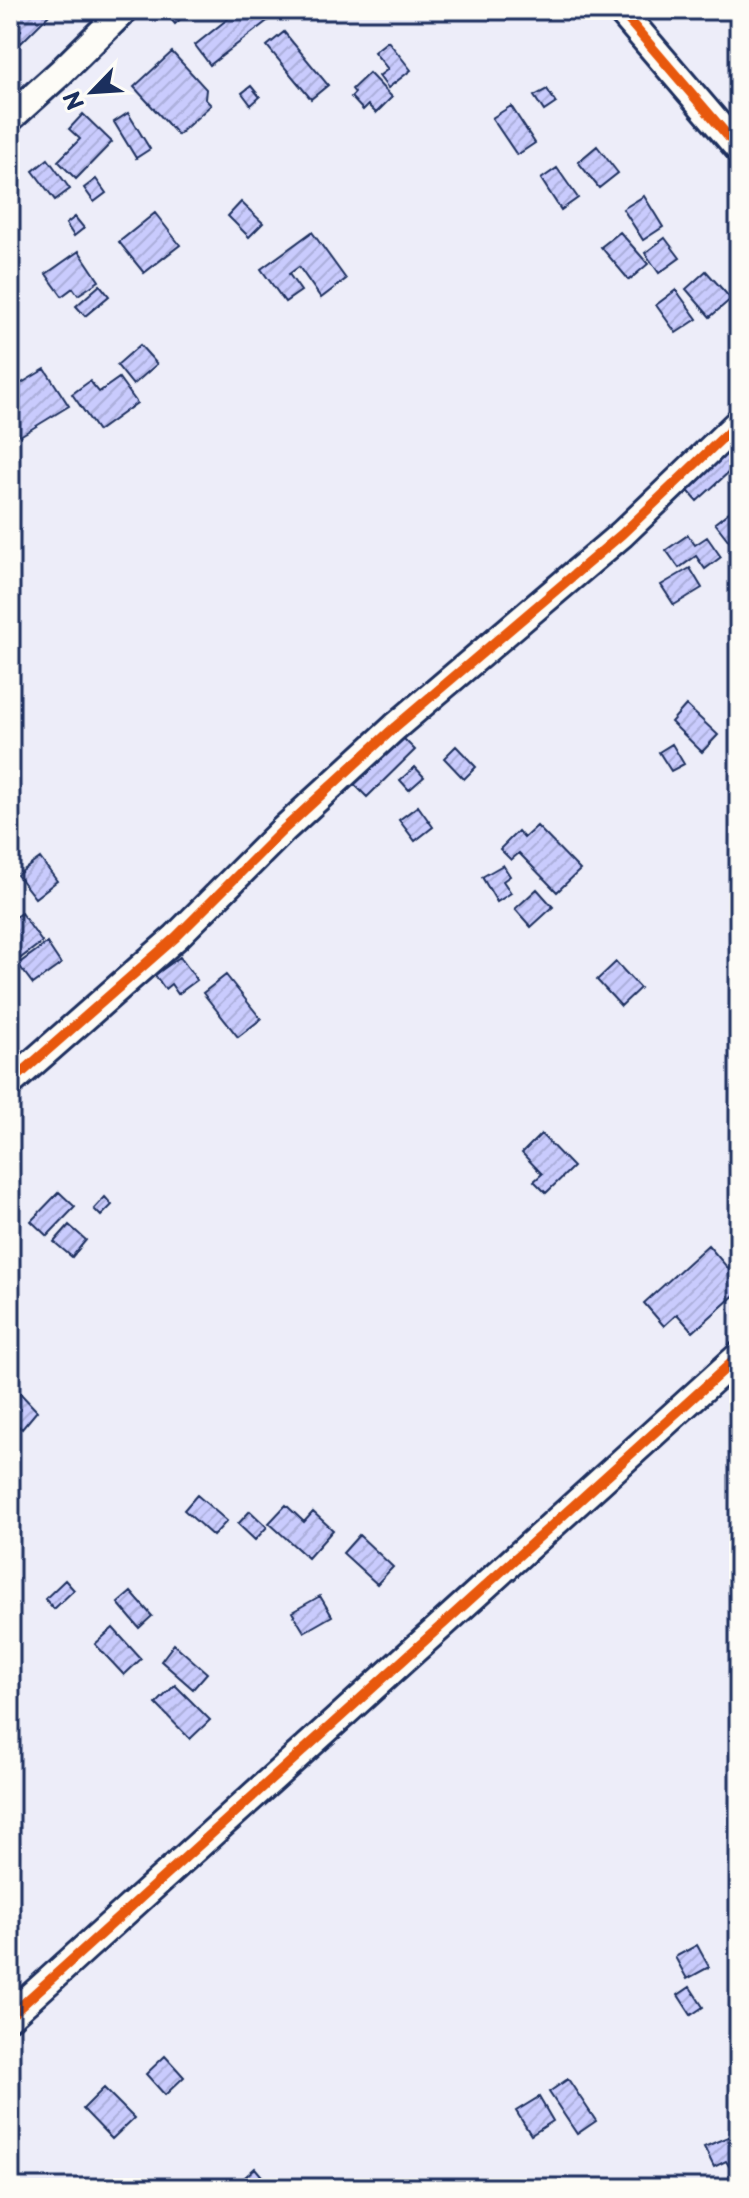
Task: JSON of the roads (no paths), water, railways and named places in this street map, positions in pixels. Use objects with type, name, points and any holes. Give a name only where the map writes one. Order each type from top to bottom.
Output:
[{"type":"street","points":[[10,118],[124,10]]},
{"type":"street","points":[[620,10],[739,149]]},
{"type":"street","points":[[10,1083],[176,937],[283,830],[395,727],[622,534],[739,422]]},
{"type":"street","points":[[10,2016],[739,1356]]}]
